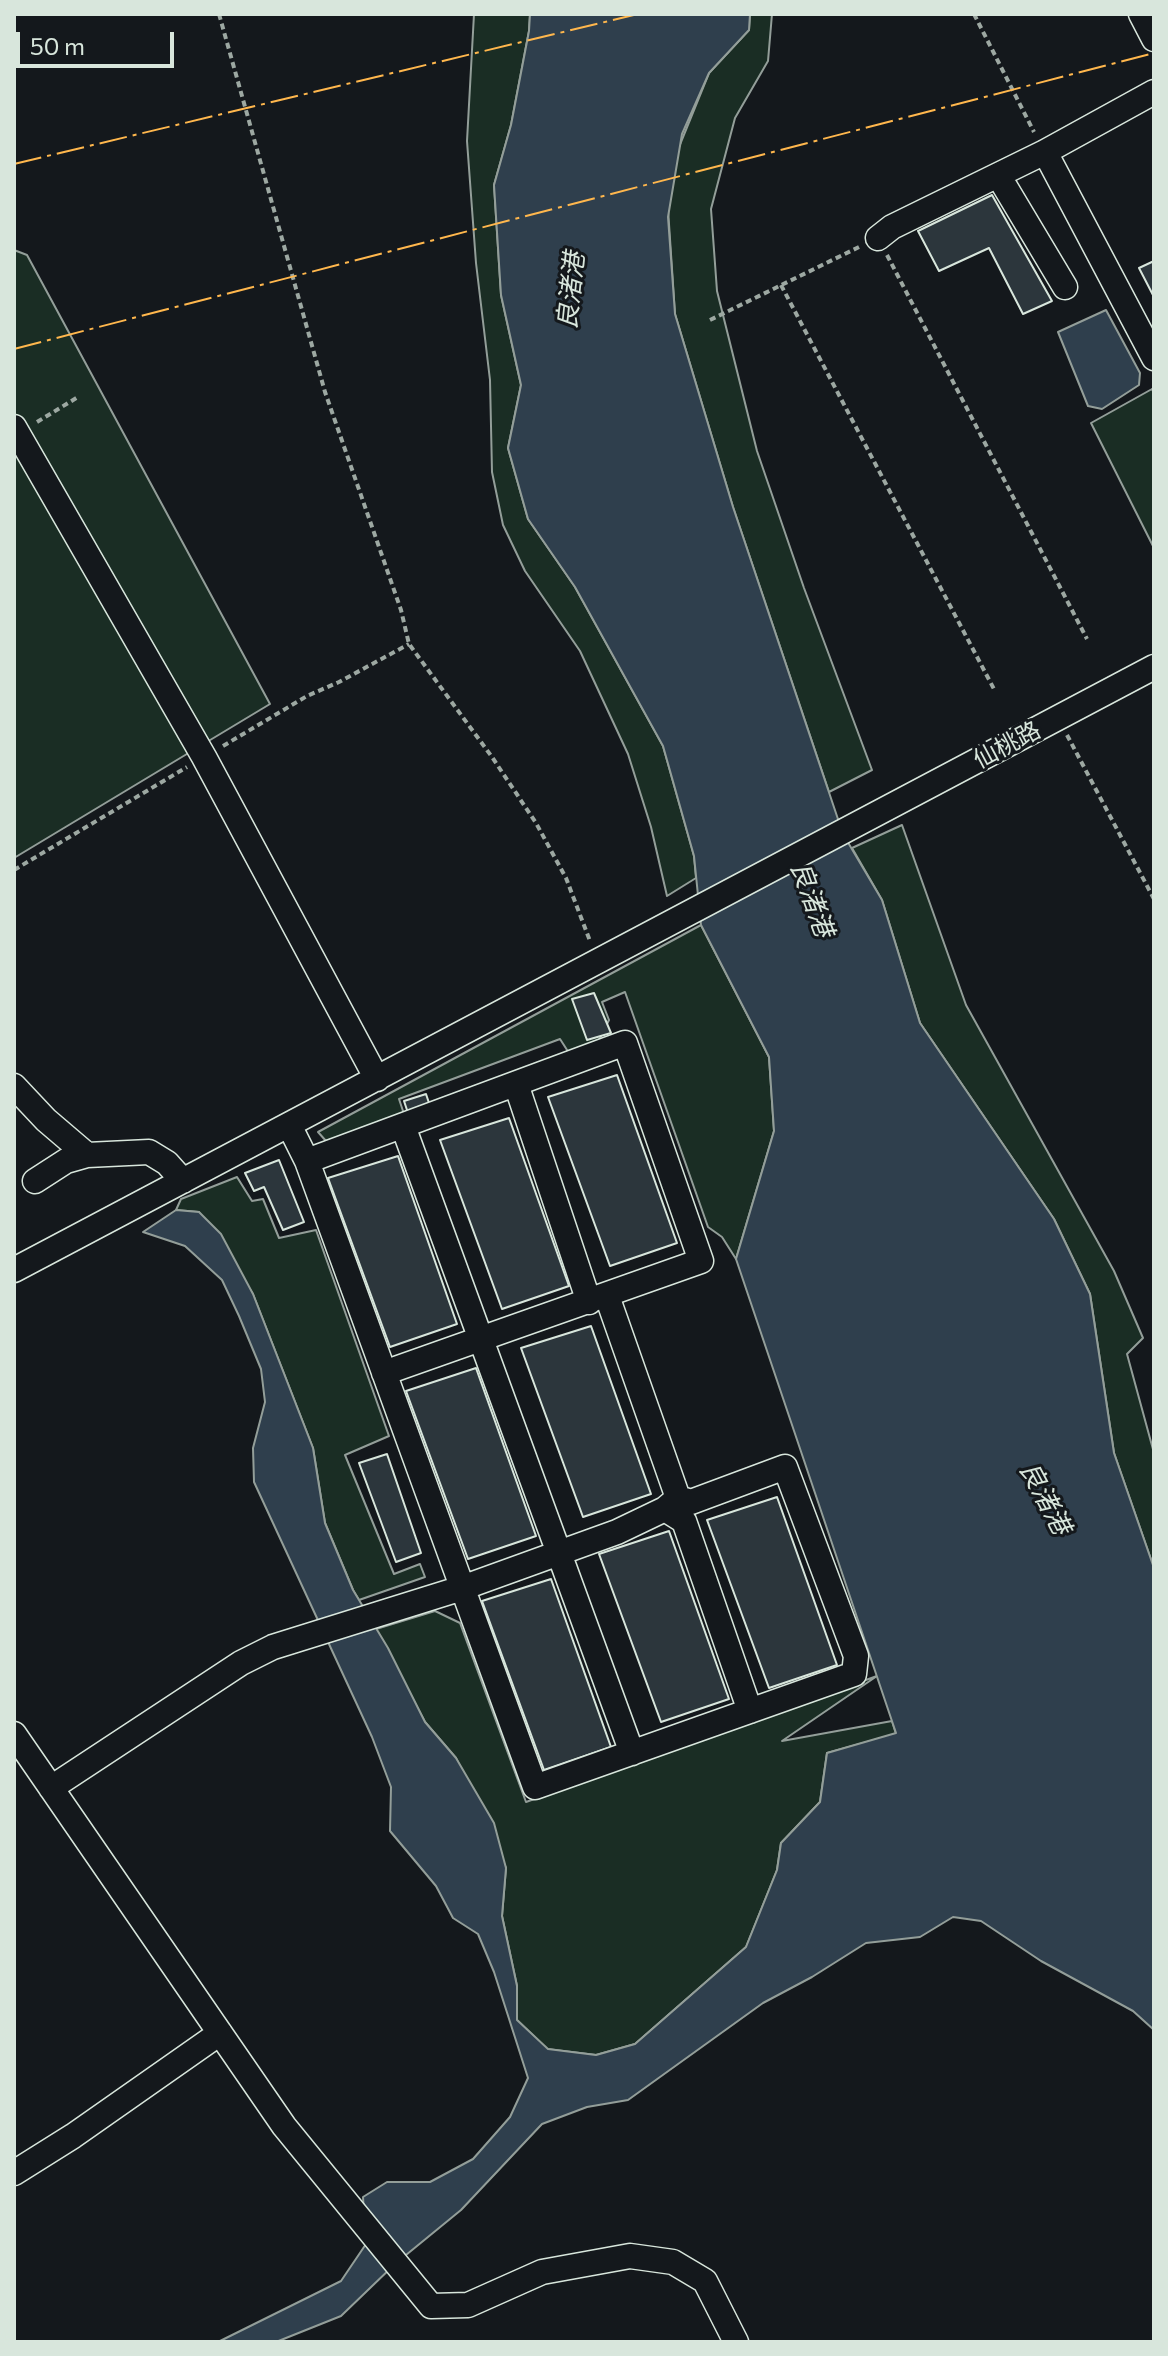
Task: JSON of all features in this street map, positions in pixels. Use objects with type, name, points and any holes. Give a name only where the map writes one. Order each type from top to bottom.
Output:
[{"type":"street","points":[[1141,14],[1154,39]]},
{"type":"street","points":[[878,238],[892,227],[1045,152],[1154,92]]},
{"type":"street","points":[[1045,152],[1154,358]]},
{"type":"street","points":[[998,175],[1065,287]]},
{"type":"street","points":[[16,430],[198,745],[377,1079]]},
{"type":"street","name":"仙桃路","points":[[14,1270],[1154,667]]},
{"type":"street","points":[[307,1161],[625,1043],[701,1261],[384,1373]]},
{"type":"street","points":[[516,1084],[672,1504],[684,1521],[750,1711]]},
{"type":"street","points":[[14,1086],[46,1120],[87,1155]]},
{"type":"street","points":[[51,1788],[241,1663],[273,1647],[462,1588],[617,1532],[672,1504],[691,1502],[785,1467],[856,1656],[854,1674],[535,1787],[462,1588],[307,1161],[289,1125]]},
{"type":"street","points":[[403,1126],[632,1753]]},
{"type":"street","points":[[35,1181],[66,1161],[87,1155],[149,1152],[167,1163],[183,1181]]},
{"type":"street","points":[[14,1734],[284,2126],[431,2306],[468,2305],[542,2272],[630,2256],[673,2262],[705,2281],[736,2342]]},
{"type":"street","points":[[14,2173],[73,2136],[220,2033]]},
{"type":"path","points":[[219,14],[325,392],[401,610],[409,644],[536,823],[566,878],[599,962]]},
{"type":"path","points":[[974,14],[1045,152]]},
{"type":"path","points":[[710,320],[878,238],[1087,639]]},
{"type":"path","points":[[781,285],[995,691]]},
{"type":"path","points":[[16,430],[78,397]]},
{"type":"path","points":[[1058,718],[1154,899]]},
{"type":"green space","points":[[474,14],[530,14],[511,125],[494,185],[501,295],[521,385],[508,448],[528,519],[575,587],[663,746],[694,856],[696,878],[667,896],[651,827],[628,754],[580,651],[525,571],[503,525],[492,472],[490,380],[476,263],[467,141]]},
{"type":"green space","points":[[750,14],[772,14],[768,61],[735,118],[711,209],[717,291],[757,451],[872,770],[829,792],[733,507],[675,314],[666,179],[709,73],[749,30]]},
{"type":"green space","points":[[14,250],[27,255],[270,704],[14,858]]},
{"type":"green space","points":[[1152,389],[1154,394],[1154,548],[1091,423]]},
{"type":"green space","points":[[902,825],[966,1005],[1114,1271],[1143,1338],[1127,1354],[1154,1453],[1154,1568],[1114,1453],[1090,1294],[1054,1219],[920,1023],[882,900],[852,848]]},
{"type":"green space","points":[[701,925],[769,1057],[774,1131],[736,1259],[722,1237],[708,1227],[625,992],[602,1002],[609,1020],[598,1042],[569,1053],[560,1039],[399,1099],[405,1117],[326,1141],[318,1132]]},
{"type":"green space","points":[[237,1177],[252,1201],[263,1199],[279,1238],[316,1230],[389,1436],[345,1455],[394,1574],[420,1564],[425,1577],[359,1600],[353,1590],[325,1523],[313,1448],[253,1294],[199,1212],[176,1210],[181,1199]]},
{"type":"green space","points":[[435,1611],[460,1623],[526,1802],[877,1676],[782,1741],[892,1721],[896,1734],[827,1753],[820,1802],[781,1843],[777,1870],[746,1947],[635,2044],[596,2055],[547,2049],[517,2020],[517,1986],[502,1916],[506,1868],[456,1758],[425,1722],[376,1629]]},
{"type":"water","name":"良渚港","points":[[530,14],[750,14],[749,30],[709,73],[682,134],[668,217],[675,314],[733,507],[843,834],[882,900],[920,1023],[1054,1219],[1090,1294],[1114,1453],[1154,1568],[1154,2030],[1133,2011],[1041,1961],[981,1921],[953,1917],[920,1937],[866,1943],[763,2003],[628,2100],[587,2107],[542,2124],[461,2210],[395,2264],[341,2316],[276,2342],[218,2342],[341,2281],[366,2244],[363,2197],[387,2182],[430,2182],[473,2159],[510,2117],[528,2078],[494,1972],[478,1934],[453,1918],[436,1886],[390,1831],[391,1787],[372,1737],[254,1482],[253,1448],[265,1402],[261,1369],[239,1316],[222,1280],[185,1246],[143,1232],[176,1210],[199,1212],[221,1234],[253,1294],[313,1448],[325,1523],[353,1590],[388,1648],[425,1722],[456,1758],[494,1823],[506,1868],[502,1916],[517,1986],[517,2020],[548,2049],[596,2055],[635,2044],[746,1947],[777,1870],[781,1843],[820,1802],[827,1753],[896,1733],[736,1259],[774,1131],[769,1057],[701,925],[694,856],[663,746],[575,587],[528,519],[508,448],[521,385],[501,295],[494,185],[511,125]]},
{"type":"water","points":[[1106,310],[1140,373],[1139,385],[1102,409],[1088,406],[1058,332]]},
{"type":"building","points":[[992,195],[1052,301],[1023,314],[989,248],[939,271],[918,231]]},
{"type":"building","points":[[1154,261],[1154,297],[1139,268]]},
{"type":"building","points":[[594,993],[611,1033],[587,1040],[572,999]]},
{"type":"building","points":[[617,1075],[677,1243],[610,1266],[548,1097]]},
{"type":"building","points":[[426,1094],[430,1106],[408,1113],[404,1101]]},
{"type":"building","points":[[509,1118],[569,1286],[502,1309],[440,1140]]},
{"type":"building","points":[[398,1156],[457,1324],[390,1347],[328,1178]]},
{"type":"building","points":[[279,1160],[304,1222],[283,1230],[264,1187],[254,1191],[245,1173]]},
{"type":"building","points":[[591,1326],[651,1494],[583,1517],[521,1348]]},
{"type":"building","points":[[476,1368],[536,1536],[468,1559],[406,1391]]},
{"type":"building","points":[[387,1454],[421,1553],[396,1562],[359,1463]]},
{"type":"building","points":[[777,1497],[837,1665],[769,1688],[707,1520]]},
{"type":"building","points":[[669,1531],[729,1699],[661,1722],[599,1554]]},
{"type":"building","points":[[551,1579],[611,1747],[544,1770],[482,1601]]},
{"type":"power","points":[[14,164],[638,14]]},
{"type":"power","points":[[14,349],[1154,53]]}]
